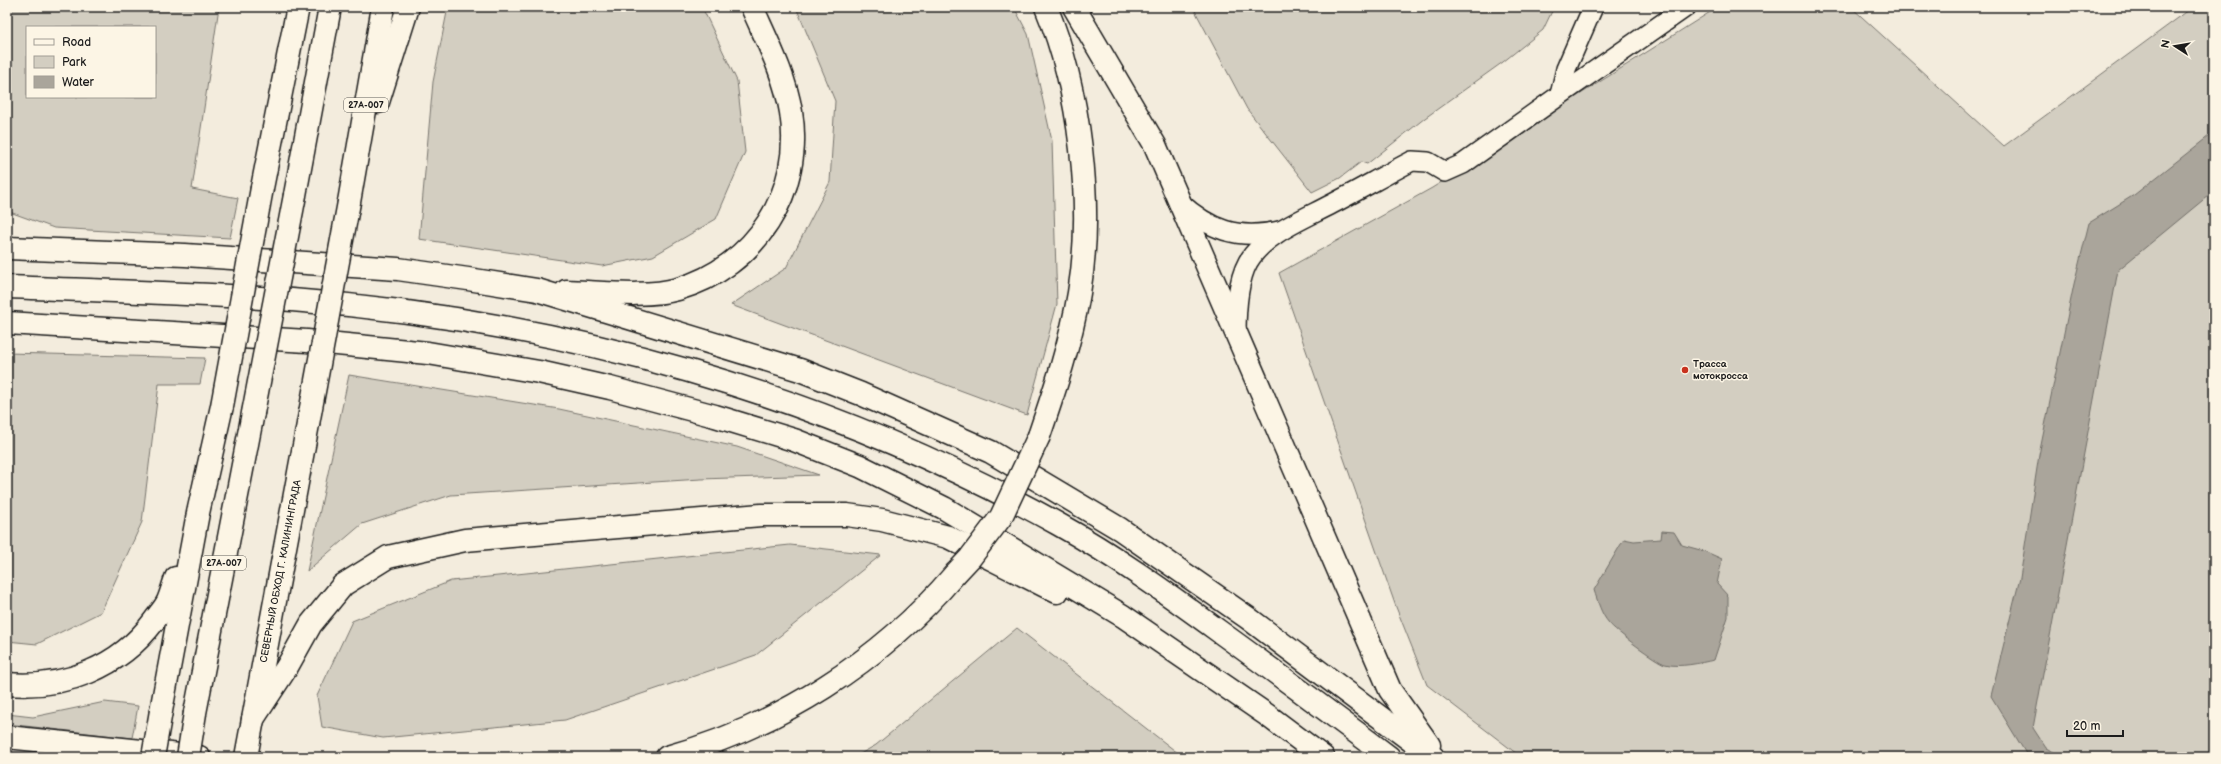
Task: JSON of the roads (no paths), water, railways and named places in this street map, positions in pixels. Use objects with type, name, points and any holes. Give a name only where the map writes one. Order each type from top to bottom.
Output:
[{"type":"highway","points":[[292,7],[294,29]]},
{"type":"highway","points":[[153,757],[198,513],[222,406],[262,188],[298,7]]},
{"type":"highway","name":"27А-007","points":[[188,757],[195,713],[330,7]]},
{"type":"highway","name":"27А-007","points":[[351,192],[383,7]]},
{"type":"highway","points":[[351,192],[408,7]]},
{"type":"highway","points":[[7,248],[185,255],[398,269],[537,290],[640,293],[677,289],[702,280],[730,264],[753,244],[770,221],[782,195],[790,165],[793,139],[791,113],[785,86],[752,7]]},
{"type":"highway","points":[[668,757],[700,748],[753,726],[818,690],[888,640],[942,589],[970,558],[1001,517],[1039,436],[1059,378],[1079,292],[1084,246],[1084,184],[1081,143],[1071,90],[1061,51],[1046,7]]},
{"type":"highway","points":[[1074,7],[1155,145],[1390,690],[1438,757]]},
{"type":"highway","name":"СЕВЕРНЫЙ ОБХОД Г. КАЛИНИНГРАДА","points":[[253,719],[351,192]]},
{"type":"highway","points":[[7,241],[50,250]]},
{"type":"highway","points":[[7,287],[291,300],[423,315],[515,330],[657,361],[792,403],[877,435],[935,461],[1004,494],[1062,526],[1182,604],[1389,757]]},
{"type":"highway","points":[[537,290],[800,370],[868,397],[991,452],[1133,538],[1248,618],[1433,757]]},
{"type":"highway","points":[[7,323],[307,341],[428,352],[539,372],[618,390],[715,416],[787,438],[860,466],[944,508],[1123,616],[1268,715],[1323,757]]},
{"type":"highway","points":[[7,684],[47,683],[74,678],[97,669],[118,656],[144,634],[168,602],[198,513]]},
{"type":"highway","points":[[253,719],[287,666],[311,624],[343,585],[388,557],[465,540],[761,515],[809,514],[882,520],[948,537],[1062,594],[1123,616]]},
{"type":"highway","name":"27А-007","points":[[246,757],[253,719]]},
{"type":"highway","points":[[7,737],[199,757]]},
{"type":"street","points":[[1560,96],[1566,69],[1593,7]]},
{"type":"street","points":[[1236,334],[1238,303],[1248,262],[1264,244],[1286,229],[1412,161],[1428,162],[1445,172],[1463,164],[1686,7]]},
{"type":"street","points":[[1179,202],[1200,220],[1224,230],[1260,235],[1286,229]]},
{"type":"water","points":[[2214,132],[2214,191],[2118,270],[2033,728],[2046,748],[2063,757],[2028,757],[1991,696],[2020,578],[2039,455],[2074,284],[2089,223],[2134,195]]},
{"type":"water","points":[[1662,531],[1674,532],[1682,545],[1704,551],[1722,559],[1717,584],[1728,596],[1728,617],[1714,660],[1696,664],[1665,664],[1636,646],[1613,627],[1606,619],[1600,608],[1594,590],[1624,539],[1634,541],[1661,539]]},
{"type":"place","name":"Трасса мотокросса","points":[[1685,370]]}]
